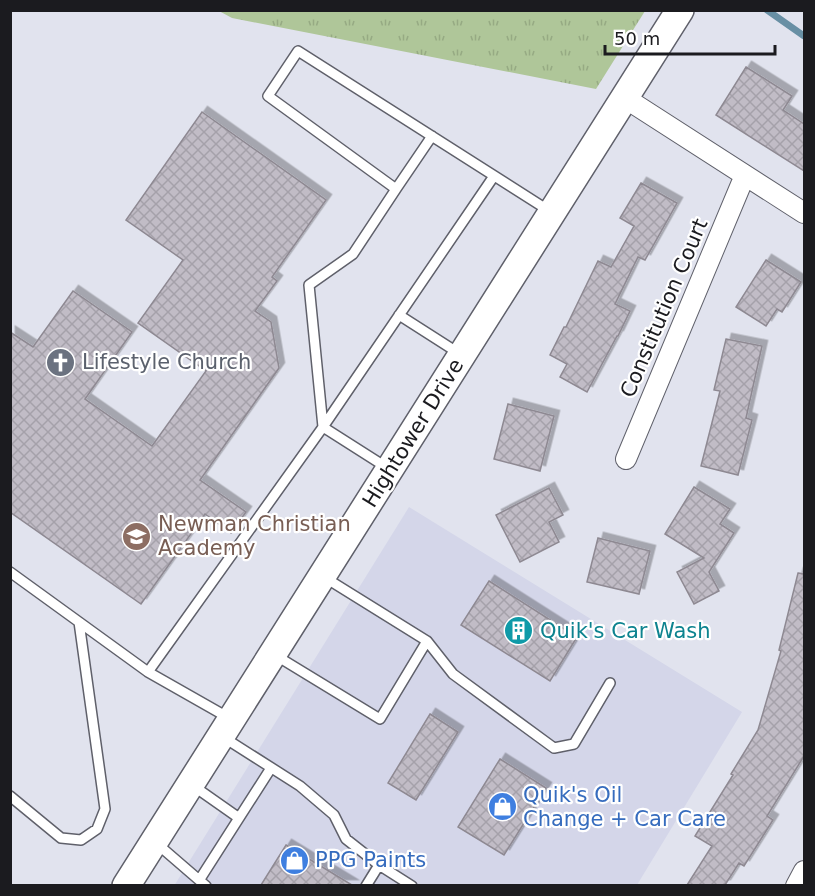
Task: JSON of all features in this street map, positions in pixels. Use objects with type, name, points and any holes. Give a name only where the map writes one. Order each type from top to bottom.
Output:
[{"type":"main road","name":"Hightower Drive","points":[[126,885],[680,10]]},
{"type":"street","points":[[625,98],[804,213]]},
{"type":"street","name":"Constitution Court","points":[[626,459],[745,175]]},
{"type":"street","points":[[796,885],[804,871]]},
{"type":"lane","points":[[396,189],[268,96],[298,51],[552,212]]},
{"type":"lane","points":[[323,427],[309,285],[353,254],[432,136]]},
{"type":"lane","points":[[148,672],[323,427],[494,176]]},
{"type":"lane","points":[[399,315],[462,355]]},
{"type":"lane","points":[[323,427],[390,469]]},
{"type":"lane","points":[[10,572],[226,728],[272,768],[300,786],[334,815],[346,839],[379,865],[412,885]]},
{"type":"lane","points":[[322,576],[427,641],[453,674],[554,748],[574,744],[610,684]]},
{"type":"lane","points":[[10,796],[61,838],[81,840],[97,829],[105,809],[79,622]]},
{"type":"lane","points":[[273,654],[380,719],[427,641]]},
{"type":"lane","points":[[154,841],[203,882],[239,818],[272,768]]},
{"type":"lane","points":[[190,784],[239,818]]},
{"type":"lane","points":[[366,885],[379,865]]},
{"type":"shaded area","points":[[409,507],[742,712],[637,885],[174,886]]},
{"type":"green space","points":[[219,11],[645,11],[596,89],[232,18]]},
{"type":"building","points":[[746,67],[792,96],[783,110],[804,124],[804,171],[716,115]]},
{"type":"building","name":"Lifestyle Church","points":[[202,112],[326,200],[272,277],[277,281],[255,311],[271,322],[279,368],[200,480],[246,512],[231,533],[205,514],[141,604],[10,512],[10,332],[33,347],[73,291],[132,332],[85,399],[152,446],[206,371],[138,323],[183,260],[126,220]]},
{"type":"building","points":[[641,183],[677,203],[645,260],[638,257],[615,304],[630,311],[587,392],[560,377],[567,364],[550,355],[598,261],[611,267],[634,226],[620,218]]},
{"type":"building","points":[[766,260],[801,282],[782,312],[777,309],[766,326],[736,307]]},
{"type":"building","points":[[726,339],[762,346],[746,418],[752,420],[738,475],[701,466],[720,391],[714,390]]},
{"type":"building","points":[[508,404],[554,416],[540,471],[494,459]]},
{"type":"building","points":[[694,487],[730,509],[720,524],[734,533],[709,572],[719,591],[694,604],[677,572],[704,558],[665,534]]},
{"type":"building","points":[[549,488],[563,515],[549,522],[559,542],[520,562],[496,515]]},
{"type":"building","points":[[598,538],[650,551],[639,594],[587,582]]},
{"type":"building","points":[[798,573],[804,574],[804,756],[767,816],[773,820],[744,866],[739,863],[725,885],[687,885],[712,846],[695,836],[758,730],[781,651],[779,650]]},
{"type":"building","name":"Quik's Car Wash","points":[[489,581],[577,637],[550,681],[461,625]]},
{"type":"building","points":[[430,714],[458,732],[416,800],[388,783]]},
{"type":"building","name":"Quik's Oil Change + Car Care","points":[[500,759],[546,788],[504,855],[458,827]]},
{"type":"building","name":"PPG Paints","points":[[286,845],[352,885],[261,885]]},
{"type":"waterway","points":[[767,10],[804,36]]},
{"type":"place","name":"Lifestyle Church","points":[[61,362]]},
{"type":"place","name":"Newman Christian Academy","points":[[137,536]]},
{"type":"place","name":"Quik's Car Wash","points":[[519,631]]},
{"type":"place","name":"Quik's Oil Change + Car Care","points":[[502,807]]},
{"type":"place","name":"PPG Paints","points":[[294,860]]}]
